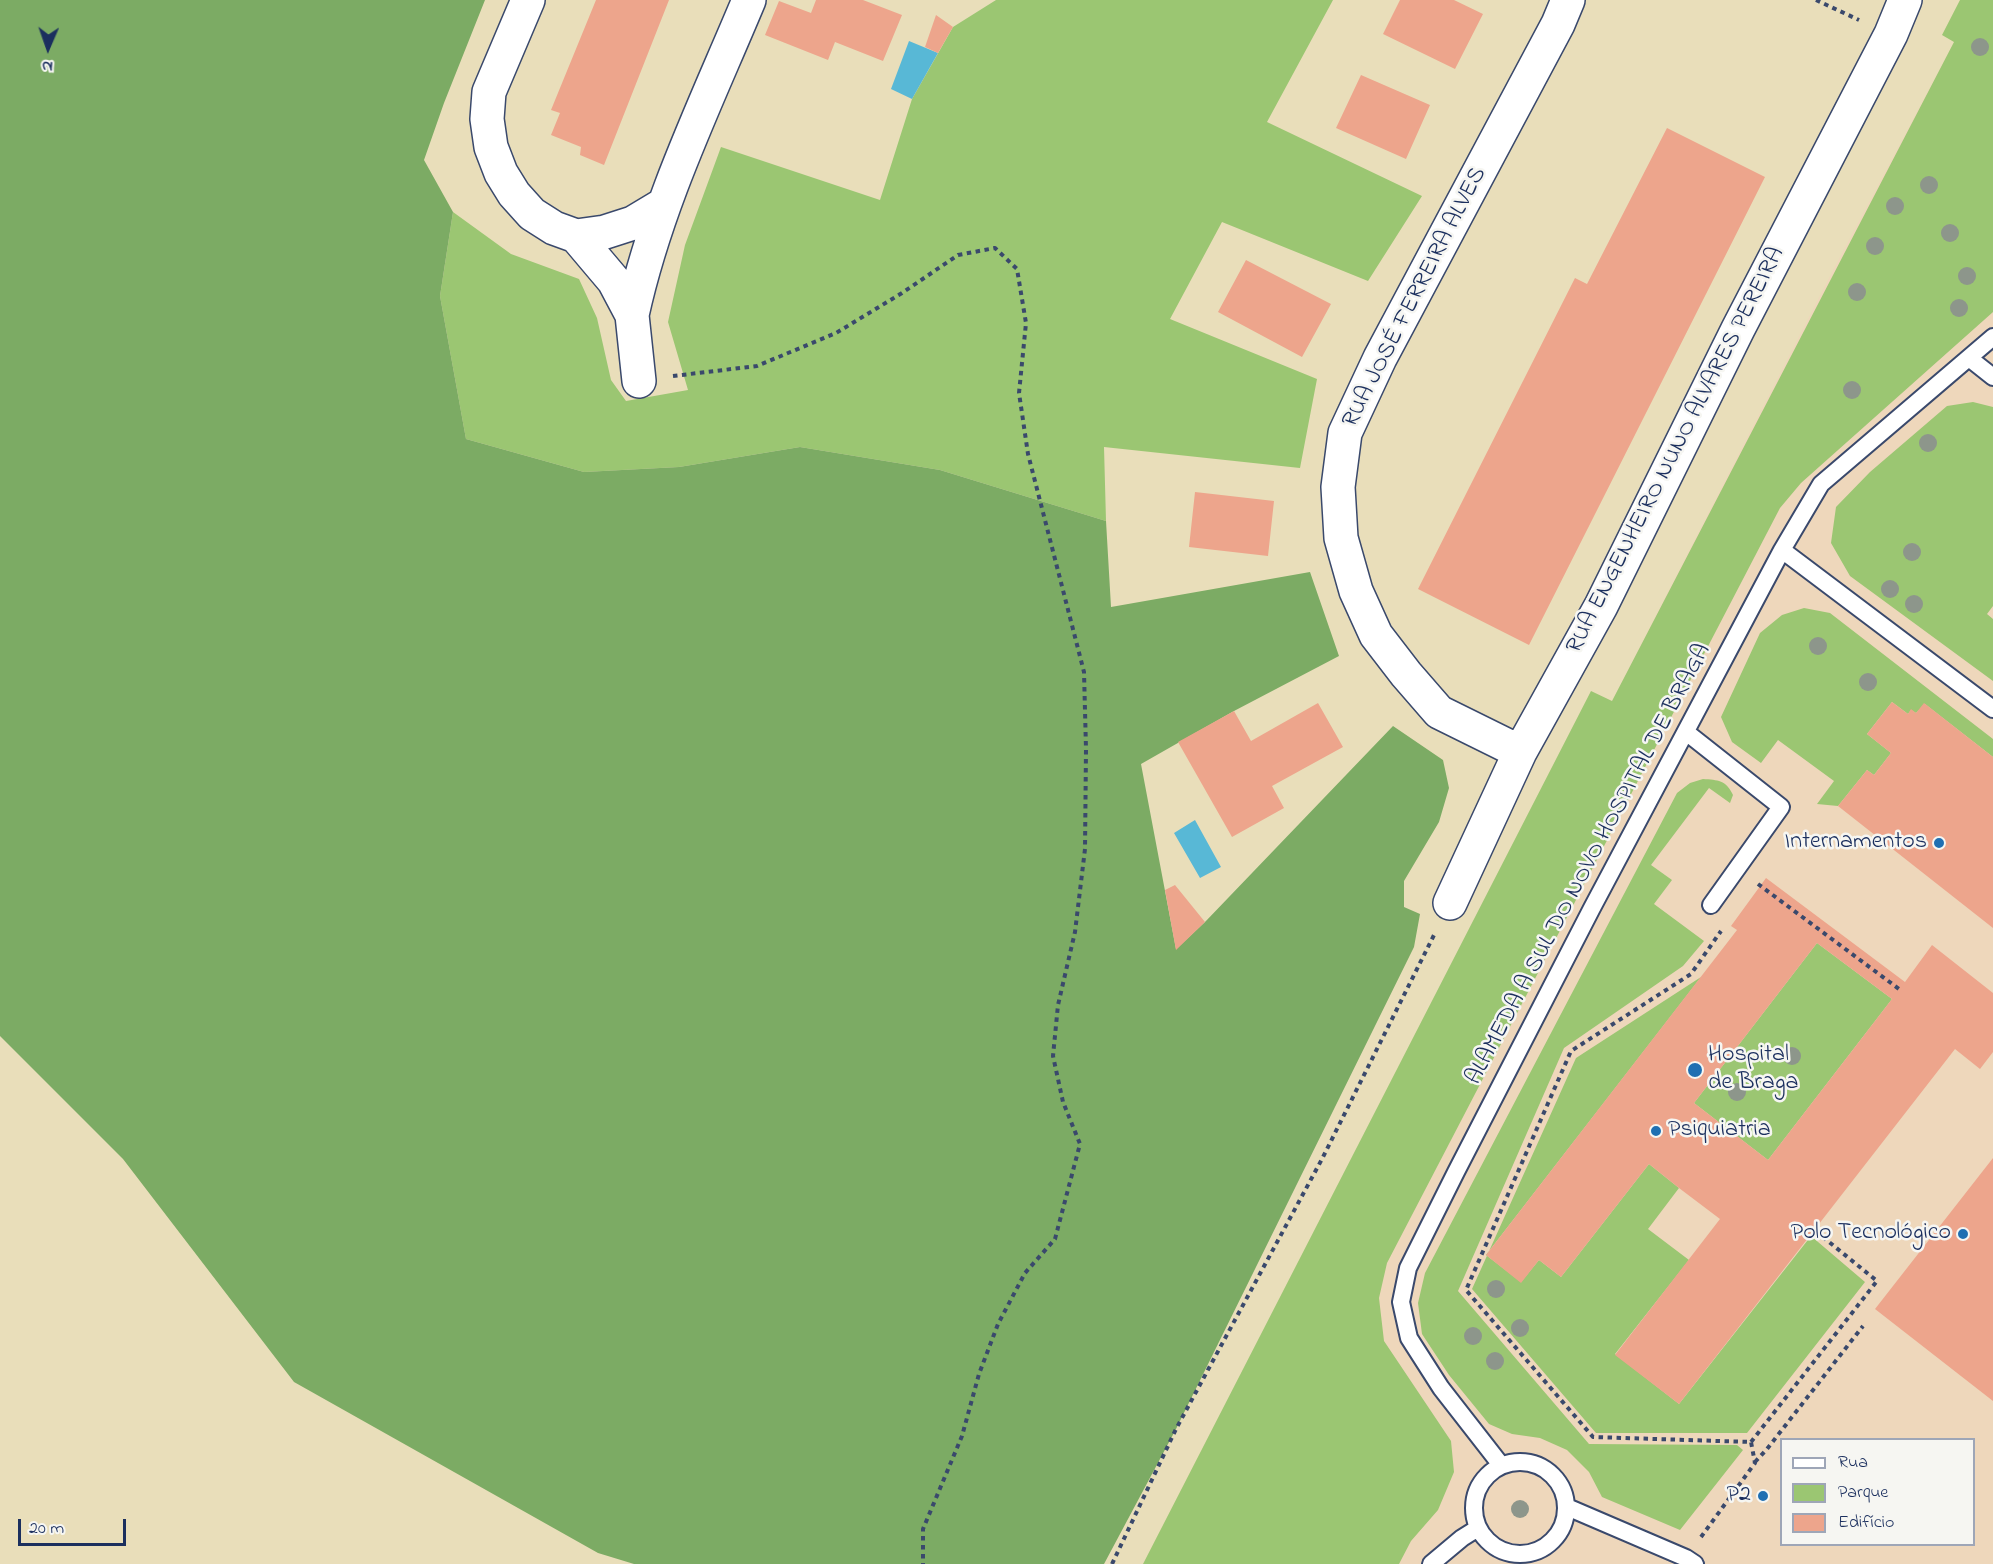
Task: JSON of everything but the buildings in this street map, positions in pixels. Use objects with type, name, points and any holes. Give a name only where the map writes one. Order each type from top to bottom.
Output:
[{"type":"street","points":[[528,0],[489,92],[487,119],[491,147],[501,173],[514,194],[526,207],[554,228],[576,236],[605,232],[633,223],[663,205]]},
{"type":"street","points":[[639,381],[632,315],[640,277],[663,205],[749,0]]},
{"type":"street","name":"RUA JOSÉ FERREIRA ALVES","points":[[1520,752],[1439,712],[1376,635],[1356,591],[1341,538],[1338,487],[1346,433],[1380,358],[1558,24],[1568,0]]},
{"type":"street","name":"RUA ENGENHEIRO NUNO ALVARES PEREIRA","points":[[1450,903],[1520,752],[1601,606],[1738,329],[1891,34],[1905,0]]},
{"type":"street","points":[[576,236],[614,281],[632,315]]},
{"type":"lane","name":"ALAMEDA A SUL DO NOVO HOSPITAL DE BRAGA","points":[[1502,1466],[1441,1388],[1409,1338],[1401,1302],[1408,1268],[1548,992],[1782,550],[1821,484],[1993,337]]},
{"type":"lane","points":[[1969,358],[1993,377]]},
{"type":"lane","points":[[1782,550],[1993,709]]},
{"type":"lane","points":[[1686,732],[1781,807],[1711,905]]},
{"type":"lane","points":[[1522,1462],[1542,1467],[1554,1476],[1562,1487],[1567,1507],[1564,1525],[1554,1540],[1529,1554],[1511,1554],[1499,1550],[1485,1538],[1474,1514],[1477,1492],[1484,1479],[1502,1466],[1522,1462]]},
{"type":"lane","points":[[1567,1507],[1690,1561]]},
{"type":"lane","points":[[1431,1564],[1462,1538],[1479,1528]]},
{"type":"path","points":[[1816,0],[1891,34]]},
{"type":"path","points":[[639,381],[757,366],[836,333],[902,293],[958,255],[995,248],[1017,269],[1026,323],[1019,393],[1028,453],[1084,672],[1086,849],[1075,932],[1058,1005],[1053,1056],[1063,1102],[1080,1144],[1055,1239],[1025,1272],[998,1324],[979,1374],[962,1436],[923,1529],[923,1564]]},
{"type":"path","points":[[1755,883],[1899,990]]},
{"type":"path","points":[[1112,1564],[1176,1429],[1322,1159],[1450,903]]},
{"type":"path","points":[[1723,928],[1691,974],[1571,1051],[1466,1290],[1593,1437],[1751,1442]]},
{"type":"path","points":[[1755,1463],[1751,1442],[1877,1281],[1818,1233]]},
{"type":"path","points":[[1690,1561],[1755,1463],[1863,1326]]},
{"type":"shaded area","name":"Hospital de Braga","points":[[1960,0],[1993,0],[1993,1564],[1143,1564],[1591,691],[1612,701],[1831,274],[1954,42],[1942,35]]},
{"type":"green space","points":[[0,0],[485,0],[424,160],[453,212],[440,296],[466,439],[584,472],[679,467],[800,447],[940,470],[1106,521],[1111,607],[1310,572],[1339,656],[1234,711],[1141,764],[1176,949],[1205,922],[1393,726],[1443,760],[1449,788],[1439,822],[1404,881],[1404,907],[1420,914],[1414,947],[1176,1429],[1104,1564],[634,1564],[598,1553],[294,1382],[123,1159],[0,1036]]},
{"type":"green space","points":[[996,0],[1333,0],[1267,122],[1422,196],[1368,281],[1222,222],[1170,319],[1317,379],[1300,468],[1104,447],[1106,521],[940,470],[800,447],[679,467],[584,472],[466,439],[440,296],[453,212],[511,254],[579,279],[597,318],[611,380],[626,401],[688,390],[668,322],[685,245],[721,147],[880,200],[912,99],[953,27]]},
{"type":"green space","points":[[1960,0],[1993,0],[1993,312],[1801,483],[1780,508],[1387,1263],[1379,1298],[1384,1341],[1451,1441],[1454,1472],[1438,1510],[1411,1541],[1399,1564],[1143,1564],[1591,691],[1612,701],[1954,42],[1942,35]]},
{"type":"green space","points":[[1973,402],[1993,407],[1993,606],[1987,614],[1993,619],[1993,681],[1850,576],[1831,543],[1836,507],[1870,472],[1947,406]]},
{"type":"green space","points":[[1804,608],[1830,613],[1993,739],[1993,757],[1925,704],[1916,713],[1911,710],[1908,714],[1892,702],[1867,734],[1891,753],[1874,775],[1867,770],[1838,806],[1817,804],[1834,781],[1778,740],[1761,763],[1732,742],[1721,717],[1760,633],[1782,615]]},
{"type":"green space","points":[[1703,779],[1717,781],[1727,786],[1733,795],[1730,803],[1709,788],[1651,865],[1672,880],[1654,904],[1704,941],[1683,966],[1564,1048],[1458,1291],[1589,1444],[1737,1445],[1743,1450],[1680,1530],[1602,1497],[1589,1472],[1567,1450],[1540,1438],[1512,1434],[1489,1424],[1449,1375],[1422,1334],[1418,1303],[1425,1273],[1677,793],[1690,783]]},
{"type":"green space","points":[[1817,943],[1892,999],[1768,1160],[1694,1103]]},
{"type":"green space","points":[[1701,977],[1489,1251],[1576,1058]]},
{"type":"green space","points":[[1649,1164],[1679,1188],[1648,1229],[1689,1260],[1615,1354],[1679,1404],[1811,1236],[1865,1282],[1747,1433],[1596,1433],[1472,1289],[1487,1256],[1521,1282],[1539,1260],[1561,1277]]},
{"type":"water","points":[[909,41],[938,53],[912,99],[891,89]]},
{"type":"water","points":[[1195,820],[1221,867],[1200,878],[1174,833]]},
{"type":"place","name":"Internamentos","points":[[1939,843]]},
{"type":"place","name":"Hospital de Braga","points":[[1695,1070]]},
{"type":"place","name":"Psiquiatria","points":[[1656,1131]]},
{"type":"place","name":"Polo Tecnológico","points":[[1963,1234]]},
{"type":"place","name":"P2","points":[[1763,1496]]}]
